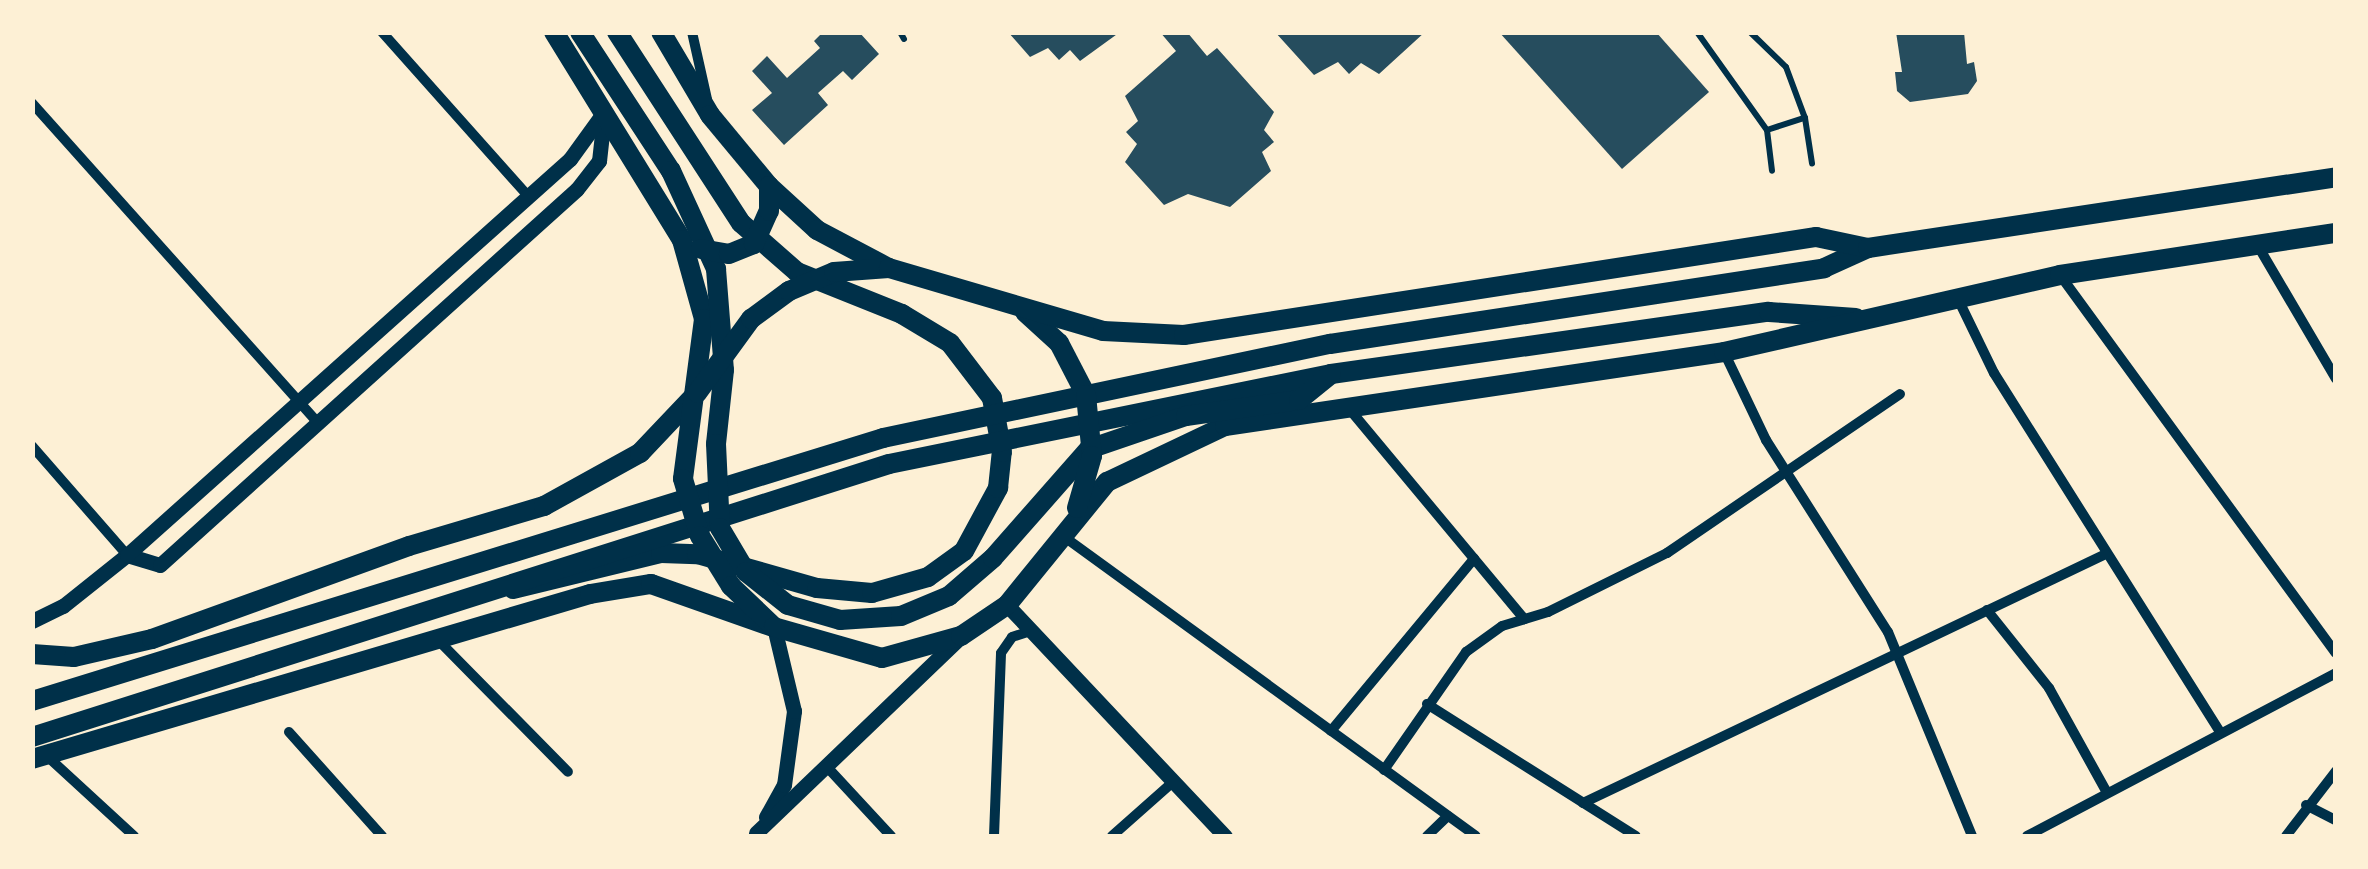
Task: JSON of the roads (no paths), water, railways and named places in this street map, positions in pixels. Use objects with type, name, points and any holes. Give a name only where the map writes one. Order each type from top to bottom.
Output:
[{"type":"main road","points":[[554,32],[682,240],[704,319],[683,479],[700,536],[731,586],[774,627]]},
{"type":"main road","points":[[580,32],[671,170],[716,268],[724,370],[716,444],[720,528],[746,572],[788,605],[840,620],[901,616],[949,596],[993,558],[1089,449],[1186,416],[1298,400],[1332,374]]},
{"type":"main road","points":[[486,589],[533,589],[660,553],[697,554],[817,588],[872,593],[928,577],[964,551],[998,488],[1002,452],[992,398],[950,343],[902,314],[797,272],[741,223],[617,32]]},
{"type":"main road","points":[[660,32],[710,115],[769,186],[817,230],[890,268],[1103,331],[1184,335],[1816,237],[1868,248]]},
{"type":"main road","points":[[32,701],[883,438],[1330,344],[1824,268],[1868,248],[2336,176]]},
{"type":"main road","points":[[682,240],[711,251],[747,250],[760,237],[769,186]]},
{"type":"main road","points":[[1074,514],[1107,482],[1225,426],[1352,411],[1724,352],[1856,318],[2060,275],[2336,233]]},
{"type":"main road","points":[[32,654],[74,657],[152,639],[595,483],[640,453],[695,395],[751,319],[788,291],[834,272],[890,268]]},
{"type":"main road","points":[[40,758],[532,608],[651,584],[774,627],[882,658],[961,636],[1007,605],[1063,536],[1092,456],[1086,395],[1059,344],[1014,305]]},
{"type":"main road","points":[[32,738],[486,589],[889,464],[1332,374],[1769,312],[1856,318]]},
{"type":"main road","points":[[503,518],[546,526],[563,553],[558,585],[532,608]]},
{"type":"street","points":[[382,32],[527,195]]},
{"type":"street","points":[[692,32],[710,115]]},
{"type":"street","points":[[32,103],[318,422]]},
{"type":"street","points":[[32,621],[63,606],[127,555],[570,159],[604,112]]},
{"type":"street","points":[[32,446],[127,555],[160,564],[577,189],[599,161],[604,112]]},
{"type":"street","points":[[2258,245],[2336,379]]},
{"type":"street","points":[[2060,275],[2336,654]]},
{"type":"street","points":[[1956,296],[1994,373],[2219,730]]},
{"type":"street","points":[[1724,352],[1785,467],[1857,576],[1898,652],[1972,836]]},
{"type":"street","points":[[1384,770],[1426,704],[1466,652],[1524,619],[1667,553],[1785,467],[1900,394]]},
{"type":"street","points":[[1352,411],[1524,619]]},
{"type":"street","points":[[1063,536],[1476,836]]},
{"type":"street","points":[[1582,803],[2106,554]]},
{"type":"street","points":[[1331,731],[1474,559]]},
{"type":"street","points":[[1007,605],[1224,836]]},
{"type":"street","points":[[1987,610],[2049,688],[2106,791]]},
{"type":"street","points":[[754,835],[784,785],[794,711],[774,627]]},
{"type":"street","points":[[994,836],[1000,654],[1012,637],[1033,630]]},
{"type":"street","points":[[434,636],[568,772]]},
{"type":"street","points":[[754,835],[961,636]]},
{"type":"street","points":[[2027,836],[2219,730],[2336,674]]},
{"type":"street","points":[[1426,704],[1636,836]]},
{"type":"street","points":[[289,732],[382,836]]},
{"type":"street","points":[[40,758],[134,836]]},
{"type":"street","points":[[828,768],[891,836]]},
{"type":"street","points":[[2286,836],[2306,805],[2336,771]]},
{"type":"street","points":[[1112,836],[1174,781]]},
{"type":"street","points":[[2306,805],[2336,820]]},
{"type":"street","points":[[1427,836],[1448,816]]},
{"type":"lane","points":[[1698,32],[1766,130],[1772,171]]},
{"type":"lane","points":[[1750,32],[1786,67],[1805,118],[1812,163]]},
{"type":"lane","points":[[1766,130],[1805,118]]}]
